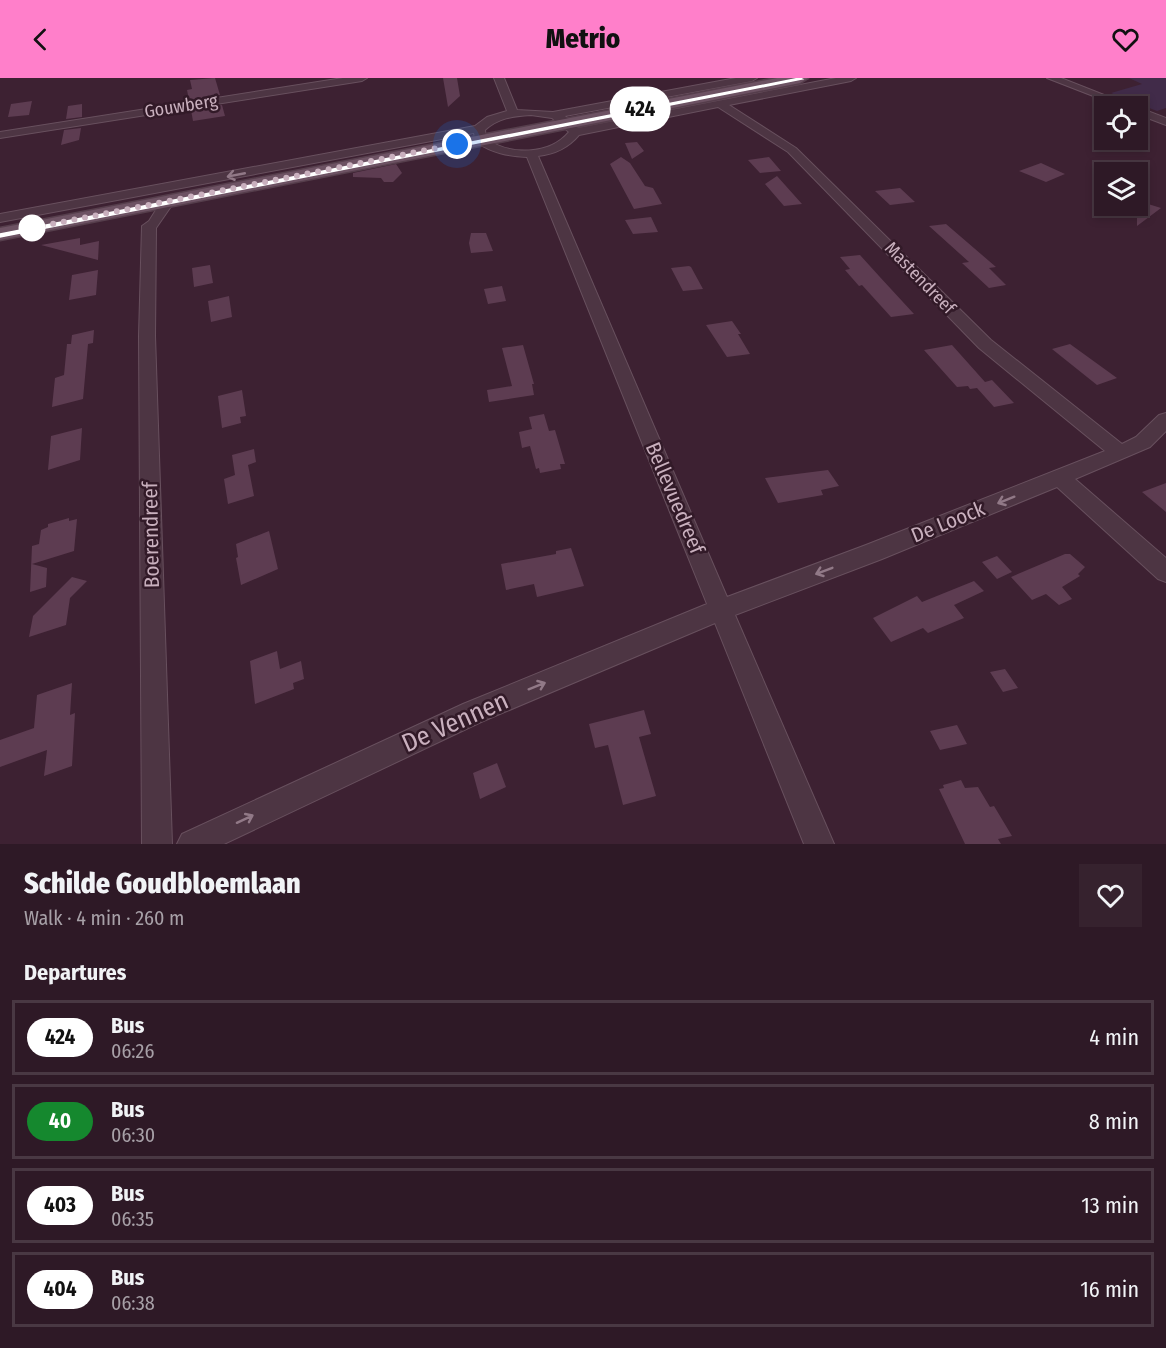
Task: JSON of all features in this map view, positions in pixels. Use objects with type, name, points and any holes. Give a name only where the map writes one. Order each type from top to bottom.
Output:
[{"type":"main road","points":[[0,234],[168,202],[480,135],[572,128],[800,78]]},
{"type":"street","name":"Gouwberg","points":[[0,135],[362,78]]},
{"type":"street","points":[[499,78],[513,113]]},
{"type":"street","points":[[0,218],[480,135],[491,119],[513,113],[553,115],[752,78]]},
{"type":"street","points":[[553,115],[572,128],[720,104],[850,78]]},
{"type":"street","points":[[1052,78],[1100,96]]},
{"type":"street","name":"Mastendreef","points":[[720,104],[792,150],[985,345],[1120,453]]},
{"type":"street","points":[[1148,115],[1166,122]]},
{"type":"street","points":[[480,135],[494,149],[531,153],[563,145],[572,128]]},
{"type":"street","name":"Bellevuedreef","points":[[531,153],[819,844]]},
{"type":"street","points":[[127,210],[149,226],[154,224],[168,202]]},
{"type":"street","name":"Boerendreef","points":[[149,226],[147,336],[157,844]]},
{"type":"street","name":"De Loock","points":[[722,609],[1120,453],[1143,442],[1166,420]]},
{"type":"street","points":[[1060,478],[1166,572]]},
{"type":"street","name":"De Vennen","points":[[192,844],[472,712],[722,609]]},
{"type":"shaded area","points":[[1129,78],[1166,78],[1166,108],[1157,111],[1148,107],[1148,96],[1119,96],[1111,93],[1142,84]]},
{"type":"building","points":[[215,78],[220,95],[189,100],[187,90],[192,89],[190,80]]},
{"type":"building","points":[[443,78],[457,78],[460,96],[448,107]]},
{"type":"building","points":[[32,101],[29,115],[8,117],[11,104]]},
{"type":"building","points":[[82,104],[82,117],[66,119],[68,106]]},
{"type":"building","points":[[222,105],[225,116],[193,121],[191,110]]},
{"type":"building","points":[[81,128],[79,140],[61,145],[64,130]]},
{"type":"building","points":[[637,142],[644,151],[632,159],[625,143]]},
{"type":"building","points":[[621,157],[630,163],[645,186],[653,188],[662,204],[634,209],[610,164]]},
{"type":"building","points":[[769,157],[781,171],[760,173],[748,160]]},
{"type":"building","points":[[1041,163],[1065,174],[1046,182],[1019,171]]},
{"type":"building","points":[[396,164],[402,173],[393,182],[384,182],[381,178],[353,177],[353,173]]},
{"type":"building","points":[[777,176],[802,204],[784,206],[765,184]]},
{"type":"building","points":[[900,188],[915,202],[890,205],[875,191]]},
{"type":"building","points":[[1148,204],[1161,208],[1137,226],[1137,216],[1148,216]]},
{"type":"building","points":[[651,217],[658,232],[633,234],[625,220]]},
{"type":"building","points":[[946,224],[996,267],[989,268],[1006,285],[989,288],[962,263],[969,262],[929,226]]},
{"type":"building","points":[[471,233],[486,233],[493,251],[471,253],[469,243]]},
{"type":"building","points":[[80,238],[80,245],[99,241],[98,260],[41,245]]},
{"type":"building","points":[[860,255],[914,314],[891,317],[862,285],[859,286],[845,270],[850,269],[840,257]]},
{"type":"building","points":[[210,265],[213,283],[194,287],[192,268]]},
{"type":"building","points":[[689,266],[703,289],[683,291],[671,268]]},
{"type":"building","points":[[98,270],[96,295],[69,300],[72,275]]},
{"type":"building","points":[[502,286],[506,301],[488,304],[484,289]]},
{"type":"building","points":[[229,296],[232,317],[211,322],[208,301]]},
{"type":"building","points":[[732,321],[750,354],[727,357],[706,325]]},
{"type":"building","points":[[94,330],[93,343],[88,344],[83,399],[52,407],[55,378],[64,375],[67,344],[71,344],[72,335]]},
{"type":"building","points":[[1070,344],[1117,378],[1097,385],[1052,349]]},
{"type":"building","points":[[523,345],[534,384],[532,384],[534,395],[489,402],[487,390],[512,386],[502,348]]},
{"type":"building","points":[[952,345],[985,382],[992,380],[1014,403],[994,407],[977,388],[957,387],[924,350]]},
{"type":"building","points":[[242,390],[246,416],[240,417],[241,423],[222,428],[218,396]]},
{"type":"building","points":[[544,414],[549,431],[555,430],[565,464],[560,464],[561,469],[540,473],[539,468],[536,469],[530,446],[522,448],[519,432],[532,429],[529,417]]},
{"type":"building","points":[[82,428],[80,460],[48,470],[51,436]]},
{"type":"building","points":[[254,449],[256,462],[248,465],[254,496],[228,504],[224,479],[235,475],[232,455]]},
{"type":"building","points":[[828,470],[839,486],[821,490],[823,495],[778,503],[765,478]]},
{"type":"building","points":[[1166,483],[1166,512],[1142,492]]},
{"type":"building","points":[[69,518],[69,521],[77,519],[74,551],[32,564],[47,568],[46,587],[30,592],[32,546],[39,544],[41,530],[48,527],[48,524]]},
{"type":"building","points":[[269,531],[278,569],[241,585],[236,544]]},
{"type":"building","points":[[571,548],[584,586],[537,597],[534,584],[506,590],[501,564],[556,554],[556,551]]},
{"type":"building","points":[[1065,554],[1070,554],[1085,567],[1078,574],[1080,576],[1062,587],[1072,599],[1059,605],[1046,594],[1032,600],[1011,577]]},
{"type":"building","points":[[997,556],[1012,572],[997,579],[982,562]]},
{"type":"building","points":[[72,577],[87,581],[70,598],[66,625],[29,637],[33,616]]},
{"type":"building","points":[[974,581],[984,591],[954,605],[964,618],[928,633],[923,628],[891,642],[873,618],[917,596],[922,602]]},
{"type":"building","points":[[277,651],[280,669],[301,661],[304,679],[293,683],[294,689],[255,704],[250,661]]},
{"type":"building","points":[[1005,669],[1018,688],[1003,692],[990,672]]},
{"type":"building","points":[[72,683],[70,715],[75,713],[72,766],[44,776],[47,750],[0,767],[0,740],[34,728],[37,695]]},
{"type":"building","points":[[644,710],[651,734],[639,737],[656,796],[623,805],[608,745],[595,748],[589,724]]},
{"type":"building","points":[[957,725],[967,744],[940,750],[930,731]]},
{"type":"building","points":[[497,763],[506,787],[480,799],[473,773]]},
{"type":"building","points":[[961,780],[965,788],[978,787],[990,807],[994,806],[1012,836],[998,839],[1001,844],[965,844],[939,789],[944,788],[943,785]]},
{"type":"bus line","name":"424","points":[[0,234],[800,78]]},
{"type":"route","points":[[32,228],[457,144]]}]
